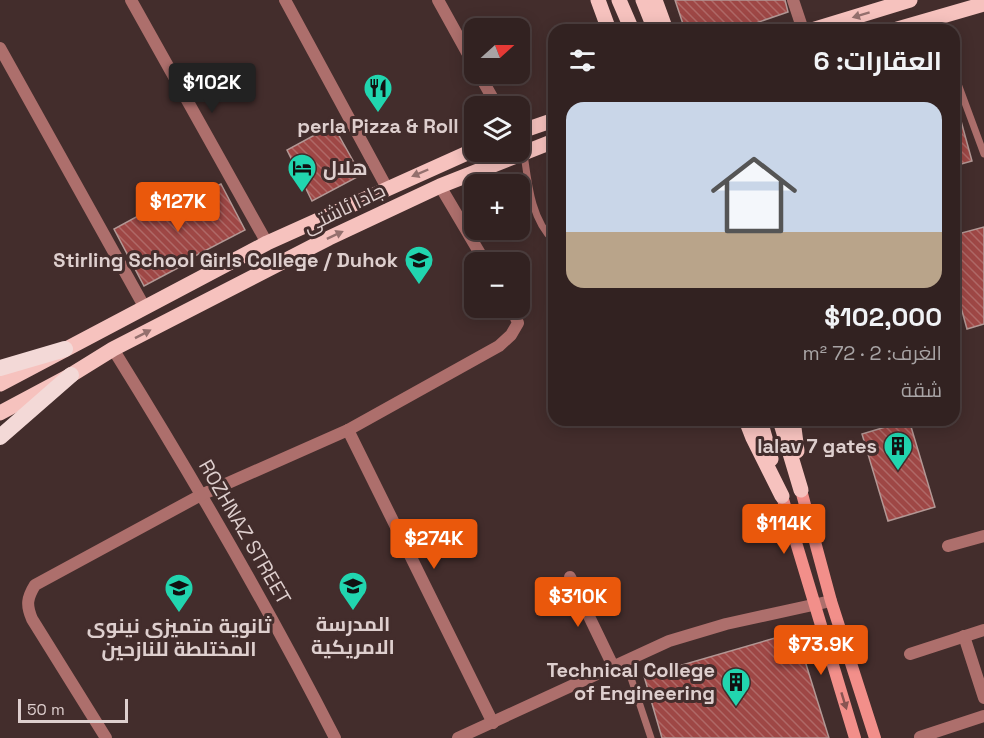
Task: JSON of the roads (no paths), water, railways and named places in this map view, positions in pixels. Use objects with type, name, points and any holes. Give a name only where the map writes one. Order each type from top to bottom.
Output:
[{"type":"highway","points":[[0,368],[65,349]]},
{"type":"highway","points":[[0,437],[71,375]]},
{"type":"main road","points":[[598,0],[607,24]]},
{"type":"main road","points":[[643,0],[653,24]]},
{"type":"main road","points":[[655,0],[664,24]]},
{"type":"main road","points":[[832,24],[910,0]]},
{"type":"main road","points":[[621,3],[630,24]]},
{"type":"main road","points":[[936,24],[984,4]]},
{"type":"main road","points":[[530,128],[548,122]]},
{"type":"main road","name":"جادا ئاشتی","points":[[530,149],[548,143]]},
{"type":"main road","name":"جادا ئاشتی","points":[[0,384],[267,243],[464,154]]},
{"type":"main road","name":"جادا ئاشتی","points":[[0,413],[71,375],[113,349],[329,238],[498,162]]},
{"type":"main road","points":[[748,426],[782,496]]},
{"type":"main road","points":[[762,426],[855,738]]},
{"type":"main road","points":[[782,426],[831,601],[875,738]]},
{"type":"main road","points":[[794,426],[801,490]]},
{"type":"street","points":[[131,0],[267,243]]},
{"type":"street","points":[[285,0],[387,188]]},
{"type":"street","points":[[438,0],[464,47]]},
{"type":"street","points":[[793,0],[801,24]]},
{"type":"street","points":[[0,48],[145,308]]},
{"type":"street","points":[[440,186],[479,252]]},
{"type":"street","points":[[106,738],[32,619],[27,607],[28,596],[35,585],[201,495],[348,430],[499,346],[511,335],[518,323],[516,318]]},
{"type":"street","name":"ROZHNAZ STREET","points":[[113,349],[201,495],[291,652],[336,738]]},
{"type":"street","points":[[348,430],[493,723]]},
{"type":"street","points":[[948,546],[984,536]]},
{"type":"street","points":[[570,576],[613,666]]},
{"type":"street","points":[[458,738],[669,641],[726,624],[831,601]]},
{"type":"street","points":[[910,654],[984,630]]},
{"type":"street","points":[[963,636],[984,698]]},
{"type":"street","points":[[920,737],[984,716]]},
{"type":"lane","points":[[960,89],[984,154]]},
{"type":"lane","points":[[525,162],[529,191],[548,237]]},
{"type":"lane","points":[[625,660],[651,738]]},
{"type":"place","name":"perla Pizza & Roll","points":[[378,114]]},
{"type":"place","name":"هلال","points":[[302,194]]},
{"type":"place","name":"Stirling School Girls College / Duhok","points":[[419,286]]},
{"type":"place","name":"lalav 7 gates","points":[[898,472]]},
{"type":"place","name":"المدرسة الامريكية","points":[[353,612]]},
{"type":"place","name":"ثانوية متميزي نينوى المختلطة للنازحين","points":[[179,614]]},
{"type":"place","name":"Technical College of Engineering","points":[[736,708]]}]
